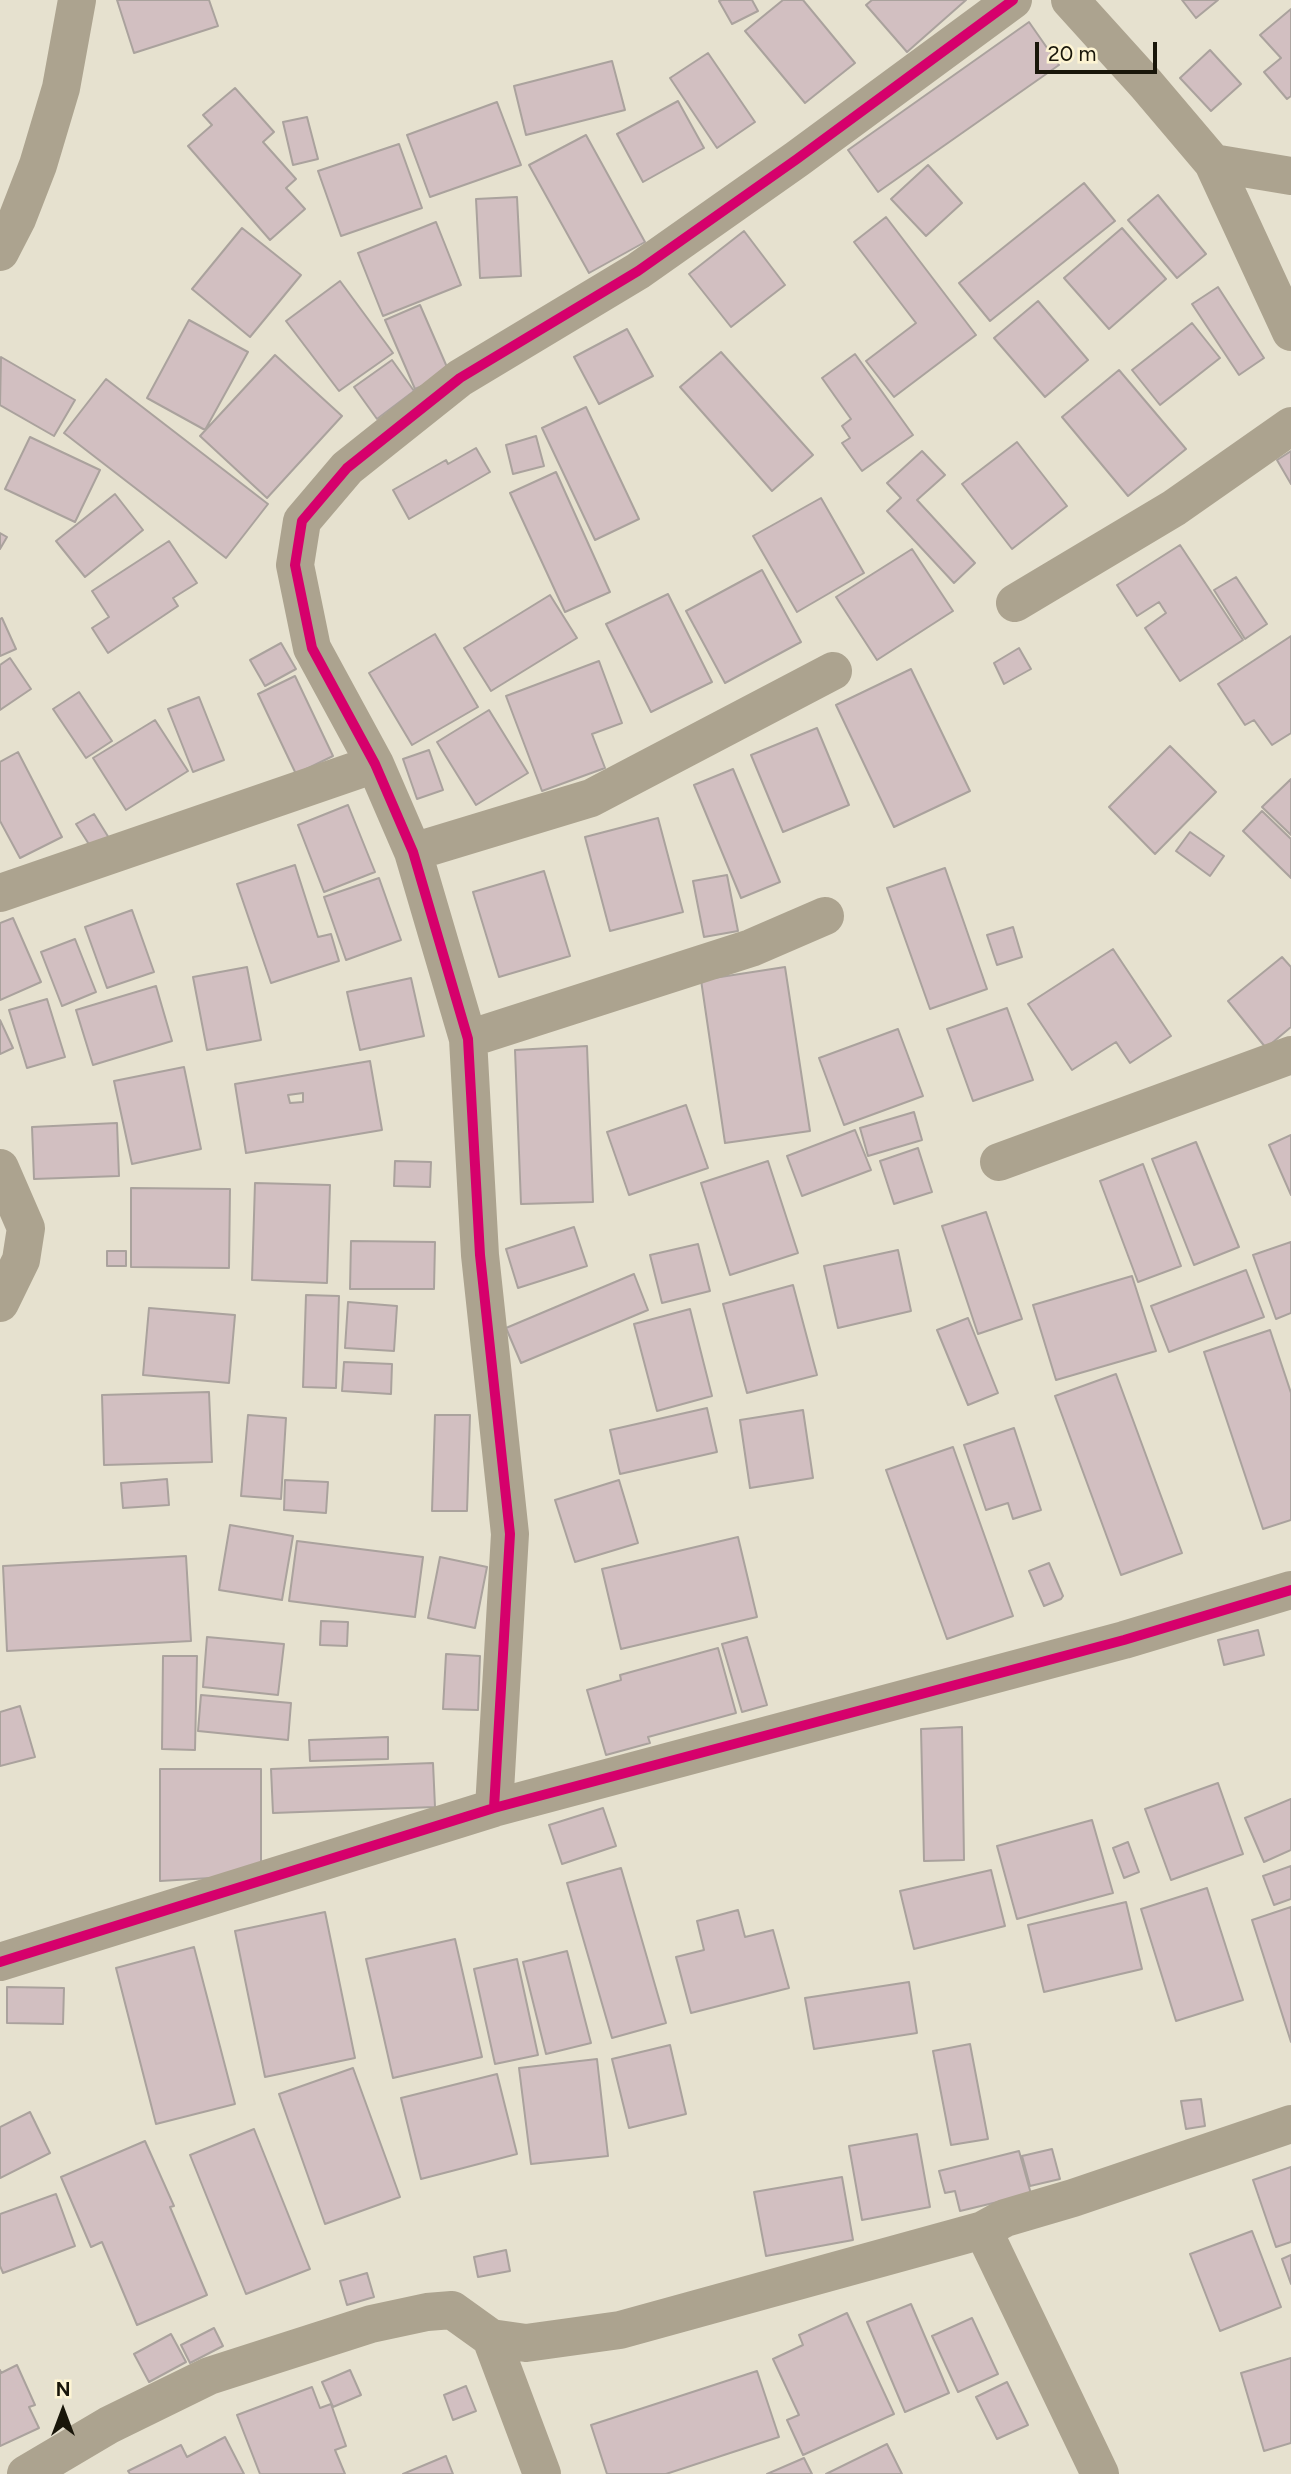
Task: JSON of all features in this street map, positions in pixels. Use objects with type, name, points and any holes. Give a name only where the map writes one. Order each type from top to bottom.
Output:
[{"type":"street","points":[[494,1808],[510,1534],[480,1255],[468,1039],[413,852],[375,764],[312,648],[295,565],[302,521],[347,468],[460,379],[638,271],[797,159],[1013,0]]},
{"type":"street","points":[[1070,0],[1213,163],[1291,332]]},
{"type":"street","points":[[0,252],[17,219],[38,165],[61,88],[67,4]]},
{"type":"street","points":[[1213,163],[1291,176]]},
{"type":"street","points":[[1015,603],[1174,508],[1291,426]]},
{"type":"street","points":[[413,852],[591,798],[833,671]]},
{"type":"street","points":[[0,893],[375,764]]},
{"type":"street","points":[[468,1039],[751,948],[825,916]]},
{"type":"street","points":[[999,1162],[1291,1055]]},
{"type":"street","points":[[0,1168],[26,1228],[21,1259],[0,1303]]},
{"type":"street","points":[[0,1962],[494,1808],[1124,1640],[1291,1590]]},
{"type":"street","points":[[26,2474],[109,2425],[209,2376],[372,2324],[427,2312],[452,2310],[491,2338],[526,2343],[620,2330],[983,2230],[1005,2218],[1291,2123]]},
{"type":"street","points":[[983,2230],[1100,2474]]},
{"type":"street","points":[[491,2338],[542,2474]]},
{"type":"building","points":[[117,0],[209,0],[218,26],[134,53]]},
{"type":"building","points":[[752,0],[758,11],[732,24],[719,1]]},
{"type":"building","points":[[783,0],[803,0],[855,63],[805,103],[745,31]]},
{"type":"building","points":[[872,0],[966,0],[907,52],[866,5]]},
{"type":"building","points":[[1182,0],[1218,0],[1196,18]]},
{"type":"building","points":[[1291,9],[1291,96],[1287,99],[1264,72],[1281,58],[1260,35]]},
{"type":"building","points":[[1029,22],[1059,65],[878,192],[848,150]]},
{"type":"building","points":[[1210,50],[1241,84],[1211,111],[1180,78]]},
{"type":"building","points":[[708,53],[755,122],[717,148],[670,78]]},
{"type":"building","points":[[612,61],[625,110],[526,135],[514,86]]},
{"type":"building","points":[[235,88],[274,132],[263,142],[296,179],[286,188],[305,209],[270,240],[188,146],[212,125],[203,115]]},
{"type":"building","points":[[678,101],[704,148],[643,182],[617,134]]},
{"type":"building","points":[[497,102],[521,165],[430,197],[407,135]]},
{"type":"building","points":[[307,117],[318,159],[293,165],[283,122]]},
{"type":"building","points":[[586,135],[645,242],[589,273],[529,165]]},
{"type":"building","points":[[399,144],[422,208],[341,236],[318,171]]},
{"type":"building","points":[[928,165],[962,203],[926,236],[891,199]]},
{"type":"building","points":[[1084,183],[1115,221],[990,321],[959,283]]},
{"type":"building","points":[[1158,195],[1206,254],[1177,278],[1128,220]]},
{"type":"building","points":[[517,197],[521,276],[480,278],[476,199]]},
{"type":"building","points":[[886,217],[976,335],[894,397],[866,361],[916,323],[854,242]]},
{"type":"building","points":[[436,222],[461,285],[383,316],[358,253]]},
{"type":"building","points":[[242,228],[301,275],[250,337],[192,289]]},
{"type":"building","points":[[1122,228],[1166,279],[1109,329],[1064,278]]},
{"type":"building","points":[[744,231],[785,285],[731,327],[689,274]]},
{"type":"building","points":[[340,281],[393,353],[339,391],[286,321]]},
{"type":"building","points":[[1218,287],[1264,358],[1239,375],[1192,304]]},
{"type":"building","points":[[1038,301],[1088,360],[1045,397],[994,338]]},
{"type":"building","points":[[420,305],[450,374],[415,389],[385,320]]},
{"type":"building","points":[[189,320],[248,352],[205,430],[147,398]]},
{"type":"building","points":[[1192,323],[1220,358],[1160,405],[1132,370]]},
{"type":"building","points":[[627,329],[653,376],[599,404],[574,357]]},
{"type":"building","points":[[721,352],[813,455],[772,491],[680,387]]},
{"type":"building","points":[[855,354],[913,435],[862,471],[842,443],[850,438],[842,426],[851,419],[822,378]]},
{"type":"building","points":[[275,355],[342,416],[267,498],[200,436]]},
{"type":"building","points":[[1,357],[75,400],[54,436],[0,405]]},
{"type":"building","points":[[392,360],[414,391],[377,419],[354,387]]},
{"type":"building","points":[[1119,370],[1186,449],[1128,496],[1062,417]]},
{"type":"building","points":[[106,379],[268,504],[226,558],[64,433]]},
{"type":"building","points":[[586,407],[639,519],[595,540],[542,428]]},
{"type":"building","points":[[536,436],[544,466],[513,474],[506,445]]},
{"type":"building","points":[[30,437],[100,470],[75,522],[5,489]]},
{"type":"building","points":[[1017,442],[1067,506],[1012,549],[962,484]]},
{"type":"building","points":[[476,448],[490,472],[409,519],[393,490],[446,460],[448,464]]},
{"type":"building","points":[[922,451],[945,475],[917,500],[975,563],[954,583],[887,511],[901,498],[887,483]]},
{"type":"building","points":[[1291,451],[1291,484],[1277,460]]},
{"type":"building","points":[[556,472],[610,592],[565,612],[510,493]]},
{"type":"building","points":[[115,494],[143,530],[85,577],[56,541]]},
{"type":"building","points":[[821,498],[864,573],[797,612],[753,536]]},
{"type":"building","points":[[0,533],[7,537],[0,549]]},
{"type":"building","points":[[169,541],[197,583],[173,598],[178,606],[108,653],[92,628],[109,617],[92,591]]},
{"type":"building","points":[[1180,545],[1243,640],[1180,681],[1145,628],[1166,613],[1159,602],[1137,616],[1117,585]]},
{"type":"building","points":[[912,549],[953,611],[877,660],[836,597]]},
{"type":"building","points":[[762,570],[801,642],[725,683],[686,611]]},
{"type":"building","points":[[1236,577],[1267,624],[1245,639],[1214,590]]},
{"type":"building","points":[[668,594],[712,682],[651,712],[606,624]]},
{"type":"building","points":[[550,595],[577,638],[491,691],[464,648]]},
{"type":"building","points":[[2,618],[16,649],[0,656],[0,619]]},
{"type":"building","points":[[435,634],[478,707],[412,745],[369,673]]},
{"type":"building","points":[[1291,636],[1291,733],[1272,745],[1254,720],[1245,725],[1218,684]]},
{"type":"building","points":[[281,643],[296,669],[265,686],[250,660]]},
{"type":"building","points":[[1019,648],[1031,669],[1004,684],[994,663]]},
{"type":"building","points":[[10,658],[31,689],[0,710],[0,665]]},
{"type":"building","points":[[599,661],[622,723],[592,734],[605,768],[542,791],[506,696]]},
{"type":"building","points":[[911,669],[970,791],[894,827],[836,705]]},
{"type":"building","points":[[295,676],[333,756],[296,774],[258,694]]},
{"type":"building","points":[[79,692],[112,741],[86,758],[53,709]]},
{"type":"building","points":[[199,697],[224,760],[193,772],[168,709]]},
{"type":"building","points":[[489,710],[528,773],[476,805],[437,742]]},
{"type":"building","points":[[155,720],[188,771],[126,810],[93,758]]},
{"type":"building","points":[[817,728],[849,805],[783,832],[751,755]]},
{"type":"building","points":[[1170,746],[1216,792],[1155,854],[1109,807]]},
{"type":"building","points":[[429,750],[443,790],[417,799],[403,759]]},
{"type":"building","points":[[18,752],[62,837],[20,858],[0,821],[0,762]]},
{"type":"building","points":[[733,769],[780,882],[741,898],[694,785]]},
{"type":"building","points":[[1291,779],[1291,835],[1262,807]]},
{"type":"building","points":[[348,805],[375,872],[324,892],[298,825]]},
{"type":"building","points":[[1262,811],[1291,839],[1291,878],[1243,831]]},
{"type":"building","points":[[94,814],[109,838],[92,849],[76,824]]},
{"type":"building","points":[[658,818],[683,912],[610,931],[585,837]]},
{"type":"building","points":[[1190,832],[1224,856],[1210,876],[1176,851]]},
{"type":"building","points":[[295,865],[318,937],[331,934],[339,961],[271,983],[237,884]]},
{"type":"building","points":[[945,868],[987,989],[930,1009],[887,888]]},
{"type":"building","points":[[544,871],[570,956],[499,977],[473,892]]},
{"type":"building","points":[[727,875],[738,931],[704,937],[693,881]]},
{"type":"building","points":[[379,878],[401,940],[346,960],[324,897]]},
{"type":"building","points":[[132,910],[154,972],[107,988],[85,927]]},
{"type":"building","points":[[13,918],[41,982],[0,1000],[0,923]]},
{"type":"building","points":[[1013,927],[1022,957],[997,965],[987,935]]},
{"type":"building","points":[[75,939],[96,992],[62,1006],[41,952]]},
{"type":"building","points":[[1113,949],[1171,1036],[1130,1063],[1116,1042],[1072,1070],[1028,1004]]},
{"type":"building","points":[[1282,957],[1291,967],[1291,1027],[1266,1048],[1228,1001]]},
{"type":"building","points":[[247,967],[261,1040],[207,1050],[193,977]]},
{"type":"building","points":[[785,967],[810,1131],[725,1143],[701,980]]},
{"type":"building","points":[[411,978],[424,1036],[360,1050],[347,992]]},
{"type":"building","points":[[156,986],[172,1041],[93,1065],[76,1010]]},
{"type":"building","points":[[47,999],[65,1057],[27,1068],[9,1010]]},
{"type":"building","points":[[1007,1008],[1033,1080],[973,1101],[947,1029]]},
{"type":"building","points":[[0,1020],[13,1048],[0,1054]]},
{"type":"building","points":[[898,1029],[923,1096],[844,1125],[819,1058]]},
{"type":"building","points":[[587,1046],[593,1202],[521,1204],[515,1050]]},
{"type":"building","points":[[370,1061],[382,1130],[246,1153],[235,1084]],"holes":[[[303,1093],[303,1102],[290,1103],[288,1095]]]},
{"type":"building","points":[[184,1067],[201,1149],[132,1164],[114,1081]]},
{"type":"building","points":[[686,1105],[708,1168],[629,1195],[607,1132]]},
{"type":"building","points":[[914,1112],[922,1140],[868,1156],[860,1128]]},
{"type":"building","points":[[117,1123],[119,1176],[34,1179],[32,1127]]},
{"type":"building","points":[[855,1130],[871,1170],[802,1196],[787,1156]]},
{"type":"building","points":[[1291,1135],[1291,1195],[1269,1145]]},
{"type":"building","points":[[1196,1142],[1239,1247],[1194,1265],[1152,1159]]},
{"type":"building","points":[[918,1148],[932,1192],[894,1204],[880,1161]]},
{"type":"building","points":[[395,1161],[431,1162],[430,1187],[394,1186]]},
{"type":"building","points":[[768,1161],[798,1253],[730,1275],[701,1183]]},
{"type":"building","points":[[1143,1164],[1181,1266],[1138,1282],[1100,1181]]},
{"type":"building","points":[[255,1183],[330,1185],[327,1283],[252,1280]]},
{"type":"building","points":[[131,1188],[230,1189],[229,1268],[131,1267]]},
{"type":"building","points":[[986,1212],[1022,1319],[978,1334],[942,1226]]},
{"type":"building","points":[[574,1227],[587,1266],[518,1288],[506,1249]]},
{"type":"building","points":[[351,1241],[435,1242],[434,1289],[350,1289]]},
{"type":"building","points":[[1291,1242],[1291,1313],[1276,1319],[1253,1255]]},
{"type":"building","points":[[698,1244],[710,1291],[662,1303],[650,1255]]},
{"type":"building","points":[[898,1250],[911,1311],[838,1328],[824,1266]]},
{"type":"building","points":[[107,1251],[126,1251],[126,1266],[107,1266]]},
{"type":"building","points":[[1246,1270],[1264,1317],[1169,1352],[1151,1306]]},
{"type":"building","points":[[634,1274],[648,1310],[521,1363],[506,1328]]},
{"type":"building","points":[[1132,1276],[1156,1351],[1056,1380],[1033,1305]]},
{"type":"building","points":[[793,1285],[817,1375],[747,1393],[723,1304]]},
{"type":"building","points":[[306,1295],[339,1296],[336,1388],[303,1387]]},
{"type":"building","points":[[348,1302],[397,1306],[394,1351],[345,1348]]},
{"type":"building","points":[[149,1308],[235,1315],[229,1383],[143,1375]]},
{"type":"building","points":[[690,1309],[712,1396],[657,1411],[634,1324]]},
{"type":"building","points":[[968,1318],[998,1393],[968,1405],[937,1330]]},
{"type":"building","points":[[1270,1330],[1291,1393],[1291,1520],[1263,1529],[1204,1352]]},
{"type":"building","points":[[344,1362],[392,1364],[391,1394],[342,1391]]},
{"type":"building","points":[[1116,1374],[1182,1553],[1121,1575],[1055,1396]]},
{"type":"building","points":[[209,1392],[212,1462],[104,1465],[102,1395]]},
{"type":"building","points":[[707,1408],[717,1452],[620,1474],[610,1430]]},
{"type":"building","points":[[803,1410],[813,1478],[750,1488],[740,1420]]},
{"type":"building","points":[[248,1415],[286,1418],[281,1499],[241,1496]]},
{"type":"building","points":[[435,1415],[470,1415],[467,1511],[432,1511]]},
{"type":"building","points":[[1014,1428],[1041,1510],[1013,1519],[1008,1503],[986,1510],[964,1445]]},
{"type":"building","points":[[953,1447],[1013,1616],[947,1639],[886,1470]]},
{"type":"building","points":[[167,1479],[169,1505],[123,1508],[121,1483]]},
{"type":"building","points":[[285,1480],[328,1482],[326,1513],[284,1510]]},
{"type":"building","points":[[619,1480],[638,1543],[575,1562],[555,1500]]},
{"type":"building","points":[[230,1525],[293,1536],[282,1600],[219,1590]]},
{"type":"building","points":[[738,1537],[757,1617],[621,1649],[602,1569]]},
{"type":"building","points":[[297,1541],[423,1557],[415,1617],[289,1601]]},
{"type":"building","points":[[186,1556],[191,1641],[7,1651],[3,1566]]},
{"type":"building","points":[[440,1557],[487,1567],[475,1628],[428,1618]]},
{"type":"building","points":[[1049,1563],[1063,1596],[1044,1606],[1029,1571]]},
{"type":"building","points":[[321,1621],[348,1622],[347,1646],[320,1645]]},
{"type":"building","points":[[1258,1630],[1264,1655],[1224,1665],[1218,1640]]},
{"type":"building","points":[[207,1637],[284,1644],[278,1695],[203,1687]]},
{"type":"building","points":[[747,1637],[767,1705],[742,1712],[722,1644]]},
{"type":"building","points":[[718,1648],[736,1713],[648,1737],[650,1743],[606,1755],[587,1690],[621,1680],[620,1675]]},
{"type":"building","points":[[446,1654],[480,1656],[478,1710],[443,1709]]},
{"type":"building","points":[[163,1656],[197,1656],[195,1750],[162,1749]]},
{"type":"building","points":[[201,1695],[291,1703],[288,1740],[198,1731]]},
{"type":"building","points":[[20,1706],[35,1757],[0,1766],[0,1712]]},
{"type":"building","points":[[962,1727],[964,1860],[924,1861],[921,1729]]},
{"type":"building","points":[[388,1737],[388,1759],[310,1761],[309,1740]]},
{"type":"building","points":[[433,1763],[435,1807],[273,1813],[271,1769]]},
{"type":"building","points":[[160,1769],[261,1769],[261,1875],[160,1881]]},
{"type":"building","points":[[1218,1783],[1243,1854],[1171,1880],[1145,1809]]},
{"type":"building","points":[[1291,1799],[1291,1850],[1264,1862],[1245,1818]]},
{"type":"building","points":[[603,1808],[616,1846],[562,1864],[549,1825]]},
{"type":"building","points":[[1092,1820],[1113,1893],[1017,1919],[997,1846]]},
{"type":"building","points":[[1128,1842],[1139,1872],[1124,1878],[1113,1848]]},
{"type":"building","points":[[1291,1866],[1291,1899],[1274,1905],[1263,1876]]},
{"type":"building","points":[[621,1868],[666,2023],[612,2038],[567,1883]]},
{"type":"building","points":[[991,1870],[1005,1926],[914,1949],[900,1891]]},
{"type":"building","points":[[1207,1888],[1243,2000],[1176,2021],[1141,1909]]},
{"type":"building","points":[[1126,1902],[1142,1969],[1044,1992],[1028,1925]]},
{"type":"building","points":[[1291,1907],[1291,2042],[1252,1920]]},
{"type":"building","points":[[738,1910],[745,1937],[773,1930],[789,1988],[691,2013],[676,1957],[704,1950],[697,1921]]},
{"type":"building","points":[[325,1912],[355,2058],[265,2077],[235,1931]]},
{"type":"building","points":[[455,1939],[482,2057],[393,2078],[366,1959]]},
{"type":"building","points":[[194,1947],[235,2104],[156,2124],[116,1968]]},
{"type":"building","points":[[567,1951],[591,2043],[546,2054],[523,1962]]},
{"type":"building","points":[[517,1959],[538,2055],[495,2064],[474,1969]]},
{"type":"building","points":[[909,1982],[917,2033],[814,2049],[805,1998]]},
{"type":"building","points":[[7,1987],[64,1988],[63,2024],[7,2023]]},
{"type":"building","points":[[970,2044],[988,2139],[951,2145],[933,2051]]},
{"type":"building","points":[[670,2045],[686,2114],[629,2128],[612,2059]]},
{"type":"building","points":[[597,2059],[608,2156],[531,2164],[519,2068]]},
{"type":"building","points":[[353,2068],[400,2197],[325,2224],[279,2094]]},
{"type":"building","points":[[497,2074],[517,2154],[421,2179],[401,2098]]},
{"type":"building","points":[[1201,2099],[1205,2126],[1186,2129],[1181,2101]]},
{"type":"building","points":[[30,2112],[50,2153],[0,2178],[0,2127]]},
{"type":"building","points":[[254,2129],[310,2269],[246,2294],[190,2155]]},
{"type":"building","points":[[917,2134],[930,2207],[862,2220],[849,2146]]},
{"type":"building","points":[[145,2141],[174,2206],[170,2207],[207,2295],[137,2325],[102,2242],[91,2247],[61,2177]]},
{"type":"building","points":[[1052,2149],[1060,2179],[1030,2186],[1022,2156]]},
{"type":"building","points":[[1019,2151],[1031,2194],[960,2211],[955,2191],[945,2193],[939,2171]]},
{"type":"building","points":[[1291,2167],[1291,2242],[1276,2247],[1253,2180]]},
{"type":"building","points":[[842,2177],[853,2240],[766,2256],[754,2192]]},
{"type":"building","points":[[56,2194],[75,2246],[3,2273],[0,2266],[0,2214]]},
{"type":"building","points":[[1252,2231],[1281,2307],[1220,2331],[1190,2254]]},
{"type":"building","points":[[506,2250],[510,2271],[478,2277],[474,2257]]},
{"type":"building","points":[[1291,2255],[1291,2284],[1282,2259]]},
{"type":"building","points":[[367,2273],[374,2297],[347,2305],[340,2281]]},
{"type":"building","points":[[911,2304],[949,2393],[905,2412],[867,2322]]},
{"type":"building","points":[[847,2313],[894,2414],[803,2455],[787,2420],[799,2415],[773,2359],[803,2345],[799,2335]]},
{"type":"building","points":[[972,2318],[998,2374],[958,2392],[932,2336]]},
{"type":"building","points":[[214,2328],[223,2346],[190,2363],[181,2345]]},
{"type":"building","points":[[171,2334],[186,2362],[149,2382],[134,2354]]},
{"type":"building","points":[[1291,2358],[1291,2443],[1264,2451],[1241,2373]]},
{"type":"building","points":[[17,2365],[35,2405],[29,2407],[39,2428],[0,2446],[0,2370],[1,2373]]},
{"type":"building","points":[[350,2370],[361,2395],[333,2407],[322,2382]]},
{"type":"building","points":[[757,2371],[779,2437],[666,2474],[607,2474],[591,2425]]},
{"type":"building","points":[[1007,2382],[1028,2425],[997,2439],[976,2397]]},
{"type":"building","points":[[466,2386],[476,2411],[453,2420],[444,2395]]},
{"type":"building","points":[[312,2387],[320,2408],[331,2404],[346,2446],[335,2450],[345,2474],[260,2474],[237,2415]]},
{"type":"building","points":[[225,2437],[244,2474],[130,2474],[128,2471],[181,2445],[187,2457]]},
{"type":"building","points":[[887,2444],[902,2474],[826,2474]]},
{"type":"building","points":[[446,2456],[453,2474],[403,2474]]},
{"type":"building","points":[[804,2458],[812,2474],[767,2474]]},
{"type":"cycle path","points":[[494,1808],[510,1534],[480,1255],[468,1039],[413,852],[375,764],[312,648],[295,565],[302,521],[347,468],[460,378],[638,271],[797,159],[1013,0]]},
{"type":"cycle path","points":[[0,1962],[494,1808],[1124,1640],[1291,1590]]}]
